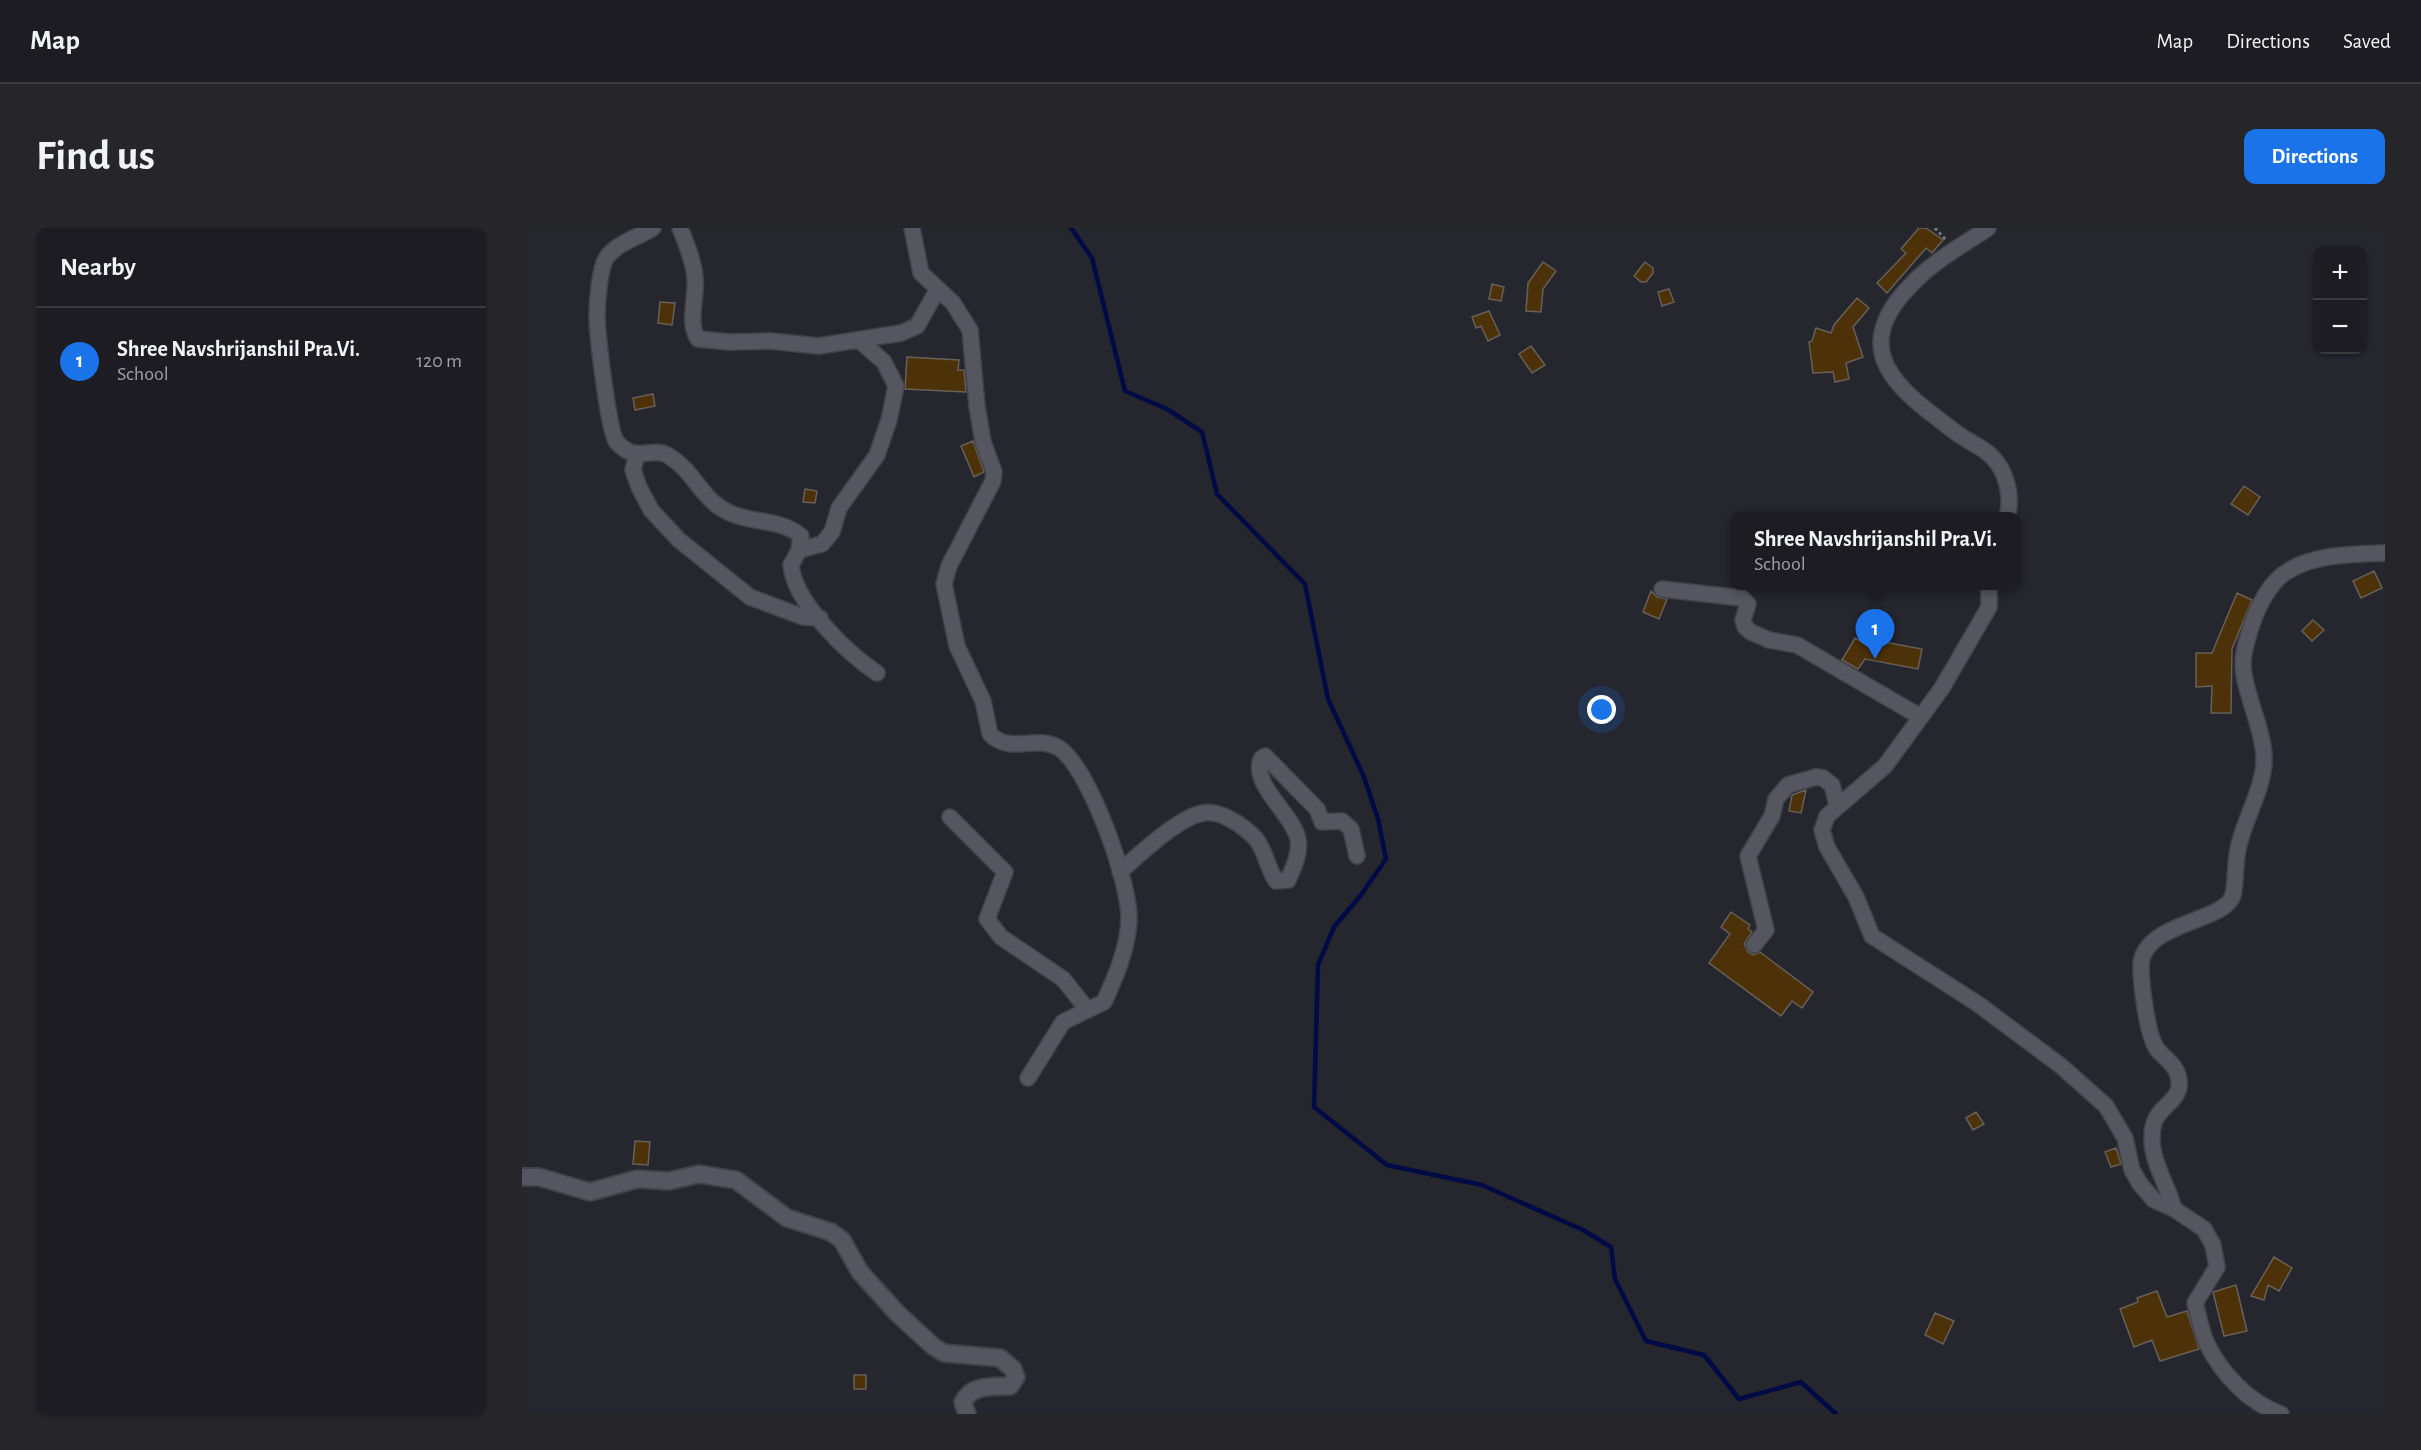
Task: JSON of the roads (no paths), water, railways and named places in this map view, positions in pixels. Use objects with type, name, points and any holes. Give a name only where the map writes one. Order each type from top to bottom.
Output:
[{"type":"street","points":[[653,228],[623,244],[608,256],[598,293],[597,320],[610,425],[616,441],[626,450],[637,454],[655,451],[668,456],[692,477],[713,504],[742,518],[787,527],[801,536],[799,550],[791,565],[797,591],[861,662],[877,673]]},
{"type":"street","points":[[680,228],[696,278],[693,321],[694,333],[698,339],[729,342],[771,341],[819,346],[902,333],[917,326],[938,289]]},
{"type":"street","points":[[912,228],[921,273],[953,303],[970,330],[977,406],[983,442],[994,472],[993,481],[949,566],[944,584],[957,646],[982,701],[990,735],[996,741],[1008,745],[1046,742],[1065,752],[1089,791],[1110,836],[1129,918],[1125,947],[1104,1002],[1063,1022],[1028,1078]]},
{"type":"street","points":[[1988,228],[1911,284],[1890,310],[1880,352],[1891,377],[1914,400],[1960,436],[1980,447],[1998,464],[2007,485],[2010,507],[2008,512]]},
{"type":"street","points":[[799,550],[822,544],[832,532],[838,508],[877,455],[889,420],[896,386],[884,362],[859,339]]},
{"type":"street","points":[[637,454],[633,470],[639,487],[651,510],[679,540],[750,597],[803,617],[820,618]]},
{"type":"street","points":[[2174,1209],[2171,1196],[2158,1171],[2153,1138],[2154,1121],[2177,1094],[2180,1082],[2172,1062],[2157,1049],[2148,1030],[2141,964],[2146,948],[2191,920],[2220,910],[2230,903],[2233,894],[2234,866],[2258,789],[2265,758],[2243,674],[2242,655],[2256,612],[2275,583],[2293,568],[2323,559],[2385,553]]},
{"type":"street","points":[[1662,589],[1742,598],[1748,604],[1743,620],[1745,627],[1751,632],[1769,640],[1797,645],[1919,716]]},
{"type":"street","points":[[1989,590],[1989,607],[1941,688],[1885,766],[1827,816],[1822,830],[1827,847],[1856,897],[1872,936],[1978,1004],[2061,1066],[2106,1106],[2126,1138],[2132,1170],[2140,1184],[2154,1200],[2174,1209],[2204,1229],[2214,1245],[2217,1267],[2195,1303],[2206,1343],[2221,1368],[2238,1386],[2262,1405],[2282,1414]]},
{"type":"street","points":[[1120,872],[1149,845],[1175,827],[1202,813],[1218,814],[1240,826],[1255,838],[1265,853],[1276,881],[1288,880],[1295,864],[1299,841],[1293,823],[1276,803],[1259,771],[1261,759],[1266,756],[1317,809],[1322,822],[1342,821],[1351,830],[1357,856]]},
{"type":"street","points":[[1754,945],[1766,930],[1748,856],[1772,816],[1776,799],[1788,785],[1816,777],[1823,778],[1832,785],[1837,806]]},
{"type":"street","points":[[950,817],[1005,872],[987,919],[1001,937],[1064,979],[1087,1009]]},
{"type":"street","points":[[522,1177],[539,1177],[590,1192],[637,1179],[669,1181],[699,1174],[736,1180],[787,1218],[831,1232],[842,1240],[860,1272],[897,1313],[934,1347],[944,1353],[1000,1358],[1013,1369],[1016,1377],[1010,1386],[980,1388],[971,1392],[963,1402],[968,1414]]},
{"type":"waterway","points":[[1071,228],[1092,258],[1125,391],[1167,409],[1202,432],[1217,494],[1305,584],[1328,699],[1364,777],[1378,819],[1386,859],[1361,895],[1334,927],[1318,965],[1314,1107],[1387,1165],[1482,1185],[1583,1230],[1611,1247],[1615,1279],[1646,1341],[1704,1355],[1739,1399],[1801,1382],[1836,1414]]},
{"type":"place","name":"Shree Navshrijanshil Pra.Vi.","points":[[1875,659]]}]
